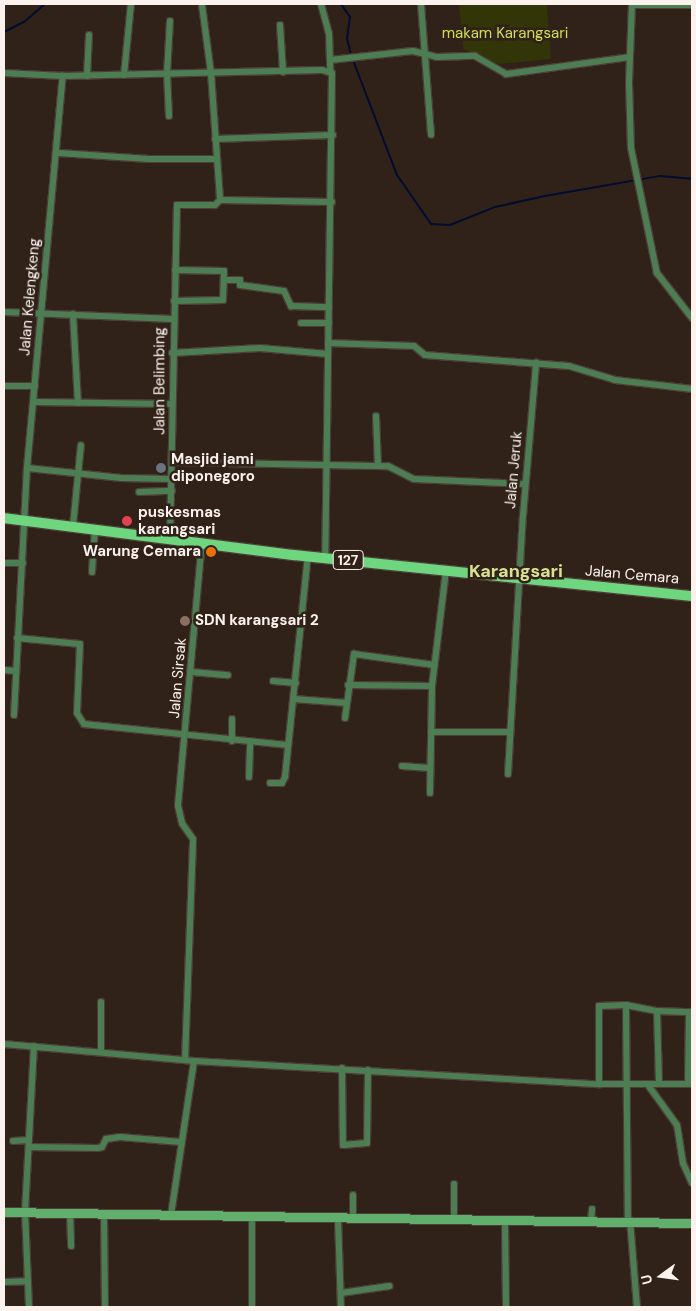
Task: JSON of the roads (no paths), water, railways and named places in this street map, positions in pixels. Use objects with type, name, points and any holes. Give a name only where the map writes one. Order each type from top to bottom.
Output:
[{"type":"main road","name":"Jalan Cemara","points":[[4,518],[308,556],[692,596]]},
{"type":"main road","points":[[4,1212],[454,1219],[505,1222],[629,1220],[692,1223]]},
{"type":"street","points":[[124,75],[131,4]]},
{"type":"street","points":[[202,4],[211,73],[220,200],[332,202]]},
{"type":"street","points":[[321,4],[327,22],[330,71],[334,83],[324,557]]},
{"type":"street","points":[[421,4],[431,135]]},
{"type":"street","points":[[692,4],[632,5],[629,130],[657,273],[692,318]]},
{"type":"street","points":[[169,116],[167,74],[170,21]]},
{"type":"street","points":[[280,24],[283,72]]},
{"type":"street","points":[[87,76],[89,35]]},
{"type":"street","points":[[330,60],[413,51],[437,57],[475,56],[506,74],[630,56]]},
{"type":"street","points":[[4,73],[87,76],[330,71]]},
{"type":"street","name":"Jalan Kelengkeng","points":[[14,715],[27,468],[34,402],[44,256],[59,153],[63,76]]},
{"type":"street","points":[[215,139],[333,135]]},
{"type":"street","points":[[59,153],[149,159],[217,159]]},
{"type":"street","name":"Jalan Belimbing","points":[[170,538],[172,492],[172,353],[177,205],[215,205],[220,200]]},
{"type":"street","points":[[174,300],[224,300],[224,271],[175,270]]},
{"type":"street","points":[[224,280],[240,280],[240,285],[286,292],[291,306],[329,304]]},
{"type":"street","points":[[4,312],[173,319]]},
{"type":"street","points":[[73,314],[78,403]]},
{"type":"street","points":[[301,323],[329,323]]},
{"type":"street","points":[[328,343],[414,346],[424,355],[506,363],[570,366],[615,380],[692,389]]},
{"type":"street","points":[[172,353],[260,348],[328,354]]},
{"type":"street","name":"Jalan Jeruk","points":[[508,774],[525,484],[536,363]]},
{"type":"street","points":[[4,386],[35,386]]},
{"type":"street","points":[[34,402],[172,404]]},
{"type":"street","points":[[376,416],[378,466]]},
{"type":"street","points":[[73,526],[81,445]]},
{"type":"street","points":[[172,462],[378,466],[391,467],[414,479],[525,484]]},
{"type":"street","points":[[27,468],[79,474],[172,479]]},
{"type":"street","points":[[139,492],[172,492]]},
{"type":"street","points":[[92,572],[95,528]]},
{"type":"street","name":"Jalan Sirsak","points":[[185,1060],[193,839],[180,818],[179,786],[192,672],[202,542]]},
{"type":"street","points":[[270,783],[284,781],[308,556]]},
{"type":"street","points":[[4,563],[22,563]]},
{"type":"street","points":[[430,793],[432,686],[446,571]]},
{"type":"street","points":[[17,638],[80,644],[77,713],[80,721],[109,728],[288,746]]},
{"type":"street","points":[[345,718],[351,657],[355,653],[434,665]]},
{"type":"street","points":[[4,670],[16,671]]},
{"type":"street","points":[[192,672],[228,675]]},
{"type":"street","points":[[273,681],[296,682]]},
{"type":"street","points":[[348,685],[432,686]]},
{"type":"street","points":[[294,699],[347,703]]},
{"type":"street","points":[[232,719],[232,741]]},
{"type":"street","points":[[431,732],[509,732]]},
{"type":"street","points":[[249,777],[250,743]]},
{"type":"street","points":[[402,766],[429,768]]},
{"type":"street","points":[[101,1002],[101,1051]]},
{"type":"street","points":[[626,1005],[629,1220],[637,1307]]},
{"type":"street","points":[[4,1044],[101,1051],[194,1062],[342,1068],[599,1084],[690,1084],[690,1012],[656,1011],[626,1005],[597,1007],[599,1084]]},
{"type":"street","points":[[656,1011],[659,1084]]},
{"type":"street","points":[[29,1307],[25,1212],[34,1046]]},
{"type":"street","points":[[171,1214],[194,1062]]},
{"type":"street","points":[[342,1068],[343,1145],[367,1144],[368,1070]]},
{"type":"street","points":[[648,1084],[677,1125],[683,1163],[692,1182]]},
{"type":"street","points":[[13,1141],[98,1148],[102,1147],[106,1139],[120,1137],[181,1142]]},
{"type":"street","points":[[454,1184],[454,1219]]},
{"type":"street","points":[[353,1195],[353,1218]]},
{"type":"street","points":[[591,1221],[592,1209]]},
{"type":"street","points":[[70,1213],[71,1246]]},
{"type":"street","points":[[104,1214],[105,1307]]},
{"type":"street","points":[[252,1215],[252,1307]]},
{"type":"street","points":[[338,1218],[341,1307]]},
{"type":"street","points":[[505,1222],[506,1307]]},
{"type":"street","points":[[4,1282],[28,1281]]},
{"type":"street","points":[[341,1292],[389,1286]]},
{"type":"waterway","points":[[4,32],[24,22],[45,4]]},
{"type":"waterway","points":[[341,4],[350,17],[347,38],[351,55]]},
{"type":"waterway","points":[[353,60],[397,175],[431,224],[450,225],[495,207],[545,196],[660,176],[692,179]]},
{"type":"place","name":"Masjid jami diponegoro","points":[[161,468]]},
{"type":"place","name":"puskesmas karangsari","points":[[127,521]]},
{"type":"place","name":"Warung Cemara","points":[[211,552]]},
{"type":"place","name":"SDN karangsari 2","points":[[185,621]]},
{"type":"district","name":"Karangsari","points":[[516,571]]},
{"type":"park label","name":"makam Karangsari","points":[[505,34]]}]
